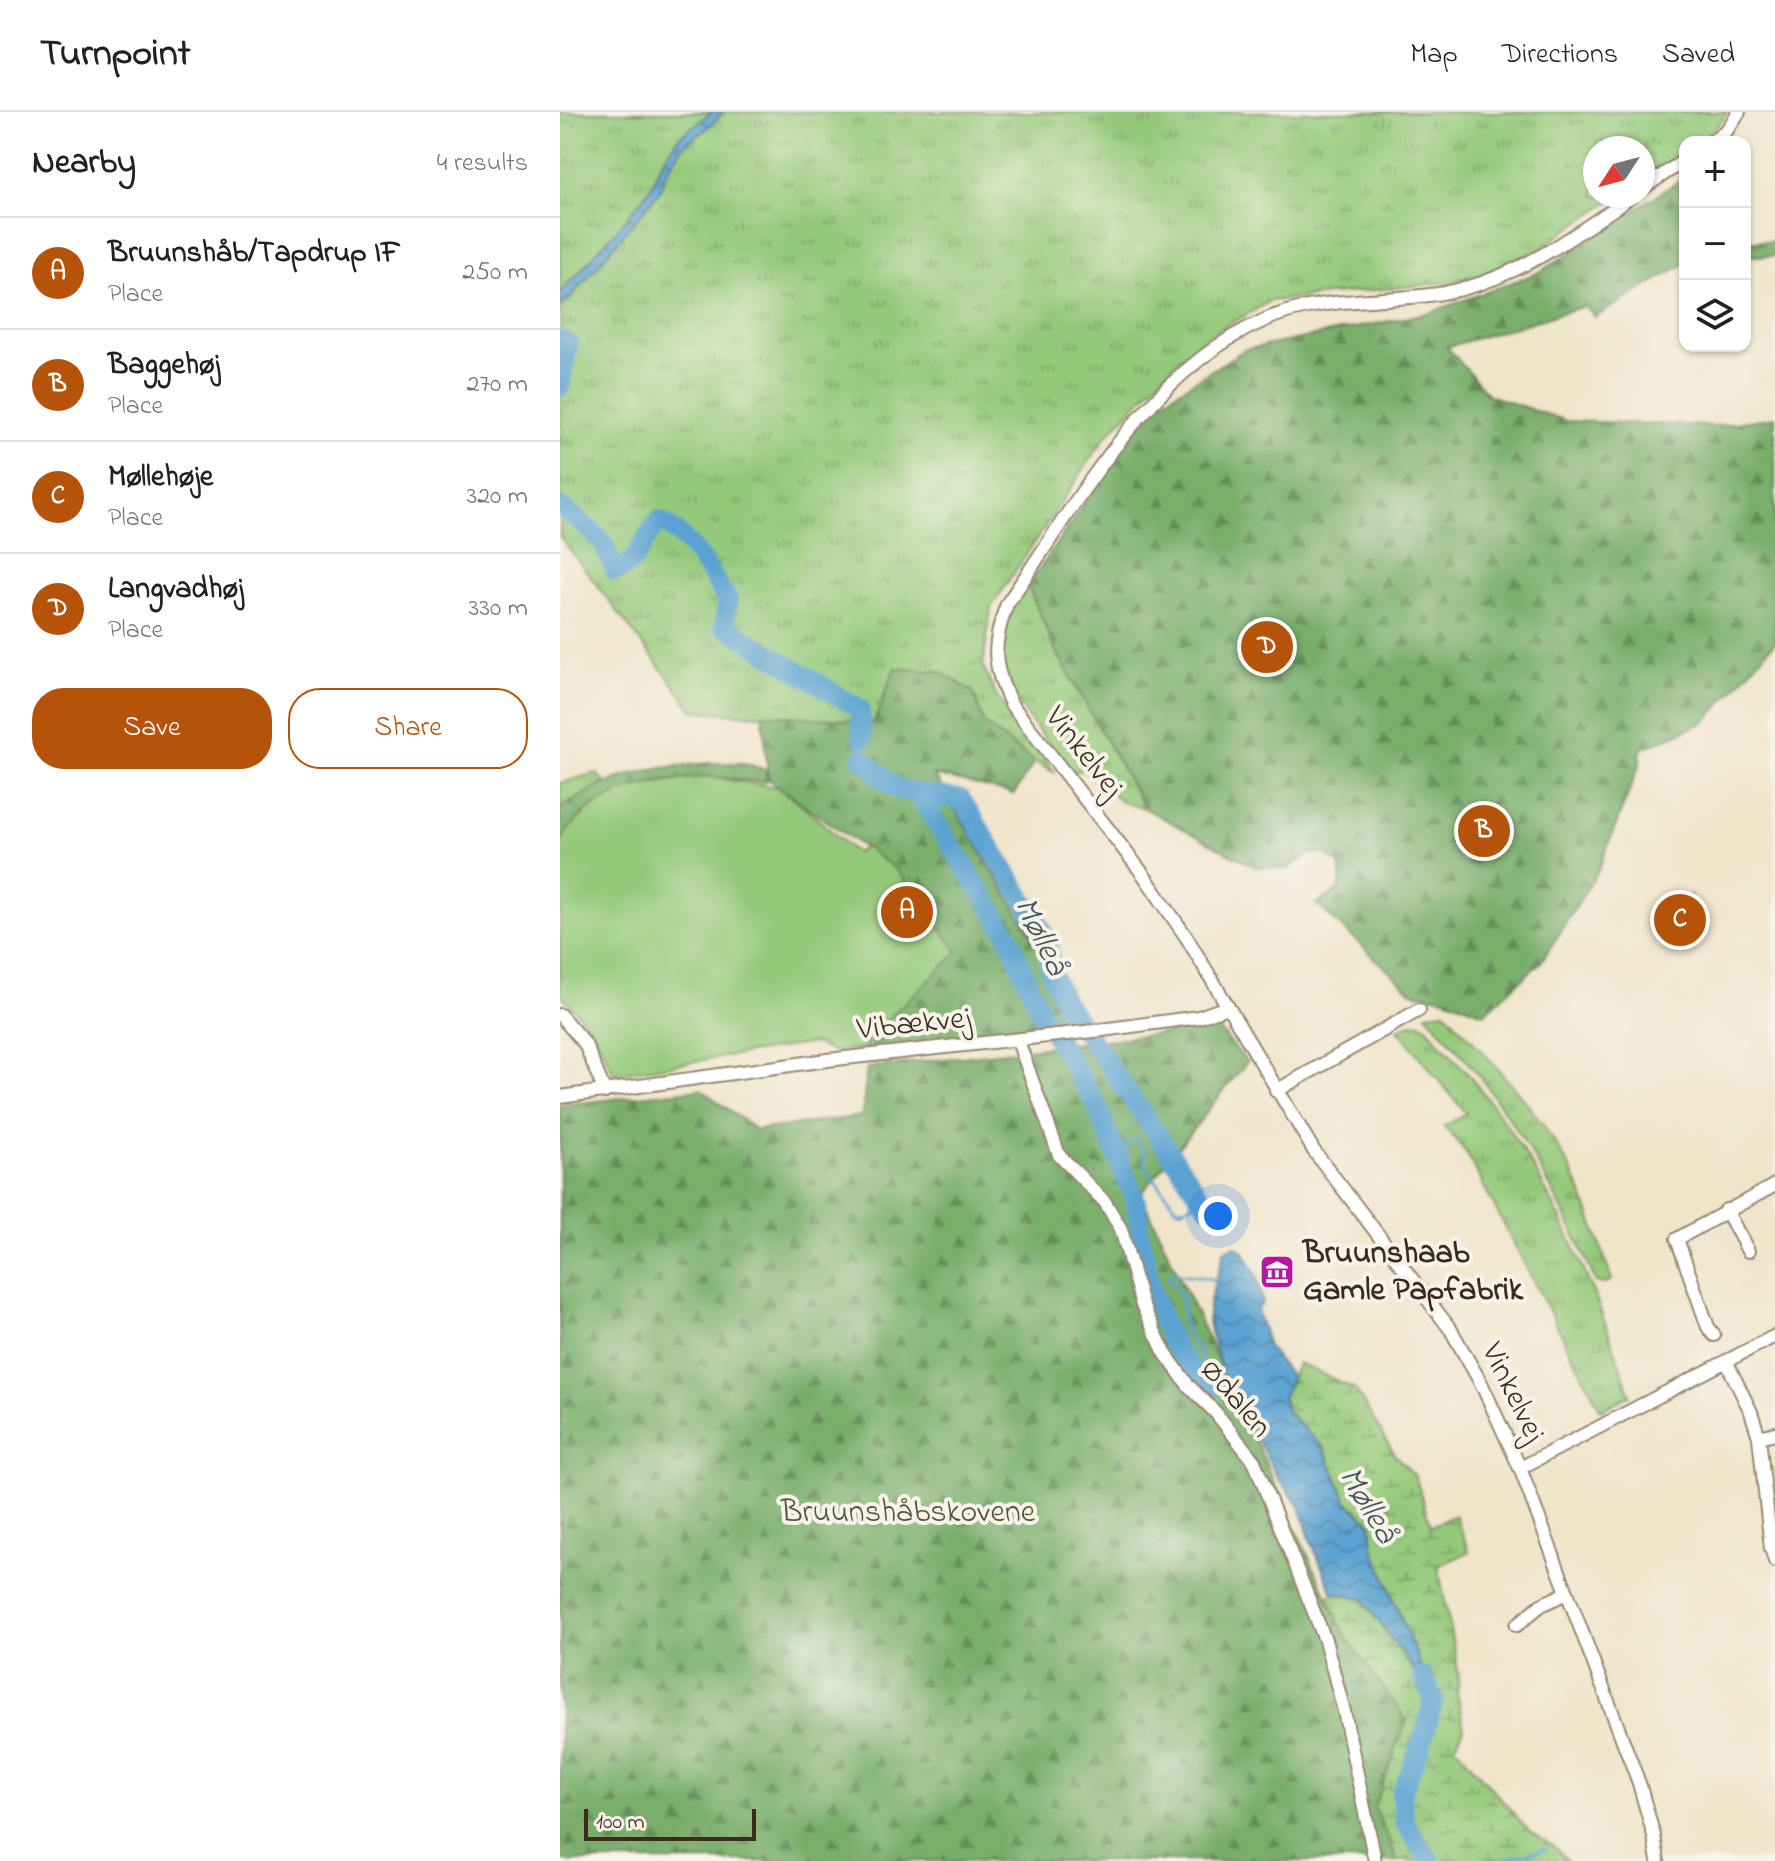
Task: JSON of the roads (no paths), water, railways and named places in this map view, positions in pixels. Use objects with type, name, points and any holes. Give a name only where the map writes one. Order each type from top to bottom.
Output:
[{"type":"street","points":[[1719,136],[1739,112]]},
{"type":"street","points":[[1655,180],[1679,164]]},
{"type":"street","name":"Vinkelvej","points":[[1615,208],[1545,256],[1491,280],[1460,289],[1306,308],[1267,319],[1229,338],[1192,366],[1127,429],[1007,604],[997,632],[995,654],[999,681],[1011,704],[1143,874],[1187,938],[1276,1091],[1339,1186],[1415,1279],[1451,1330],[1482,1385],[1520,1468],[1639,1783],[1658,1861]]},
{"type":"street","name":"Vibækvej","points":[[560,1097],[827,1060],[1018,1041],[1199,1017],[1227,1007]]},
{"type":"street","points":[[1276,1091],[1419,1010]]},
{"type":"street","points":[[560,1015],[585,1044],[605,1092]]},
{"type":"street","name":"Ødalen","points":[[1018,1041],[1059,1155],[1105,1202],[1121,1229],[1142,1305],[1165,1353],[1188,1385],[1216,1413],[1254,1461],[1325,1640],[1347,1725],[1375,1861]]},
{"type":"street","points":[[1714,1335],[1708,1327],[1677,1239],[1775,1185]]},
{"type":"street","points":[[1726,1210],[1748,1251]]},
{"type":"street","points":[[1520,1468],[1775,1336]]},
{"type":"street","points":[[1726,1361],[1751,1412],[1759,1437],[1775,1561]]},
{"type":"street","points":[[1759,1437],[1775,1433]]},
{"type":"street","points":[[1517,1625],[1541,1605],[1567,1593]]},
{"type":"water","points":[[712,112],[724,112],[684,145],[667,171],[659,192],[560,307],[560,293],[629,216],[651,187],[659,167],[678,138]]},
{"type":"water","points":[[1233,1246],[1243,1250],[1257,1276],[1263,1303],[1257,1310],[1268,1347],[1292,1378],[1282,1397],[1288,1413],[1324,1448],[1347,1501],[1371,1523],[1373,1547],[1434,1699],[1362,1598],[1333,1593],[1300,1506],[1278,1478],[1236,1399],[1224,1395],[1225,1387],[1208,1314],[1224,1251]]},
{"type":"waterway","name":"Mølleå","points":[[560,340],[568,343],[560,387]]},
{"type":"waterway","name":"Mølleå","points":[[560,507],[604,544],[615,571],[636,557],[659,521],[670,527],[698,556],[728,600],[724,626],[860,709],[862,738]]},
{"type":"waterway","points":[[862,758],[895,788],[961,799],[1037,921],[1048,944],[1051,972],[1064,1001],[1207,1206]]},
{"type":"waterway","name":"Mølleå","points":[[918,794],[1007,932],[1040,1011],[1095,1102],[1136,1201],[1139,1221]]},
{"type":"waterway","points":[[1117,1160],[1123,1157],[1129,1143],[1135,1140],[1144,1152],[1146,1168],[1177,1208],[1200,1200]]},
{"type":"waterway","name":"Mølleå","points":[[1140,1233],[1153,1293],[1180,1354],[1192,1370],[1207,1381],[1250,1386]]},
{"type":"waterway","points":[[1195,1370],[1202,1358],[1184,1326],[1182,1298],[1169,1275],[1190,1275],[1220,1281]]},
{"type":"waterway","name":"Mølleå","points":[[1423,1677],[1434,1699],[1424,1736],[1401,1795],[1405,1823],[1430,1861]]},
{"type":"waterway","points":[[1494,1861],[1546,1849]]},
{"type":"place","name":"Langvadhøj","points":[[1267,647]]},
{"type":"place","name":"Baggehøj","points":[[1484,831]]},
{"type":"place","name":"Bruunshåb/Tapdrup IF","points":[[907,912]]},
{"type":"place","name":"Møllehøje","points":[[1680,920]]},
{"type":"place","name":"Bruunshaab Gamle Papfabrik","points":[[1277,1272]]},
{"type":"park label","name":"Bruunshåbskovene","points":[[908,1513]]}]
